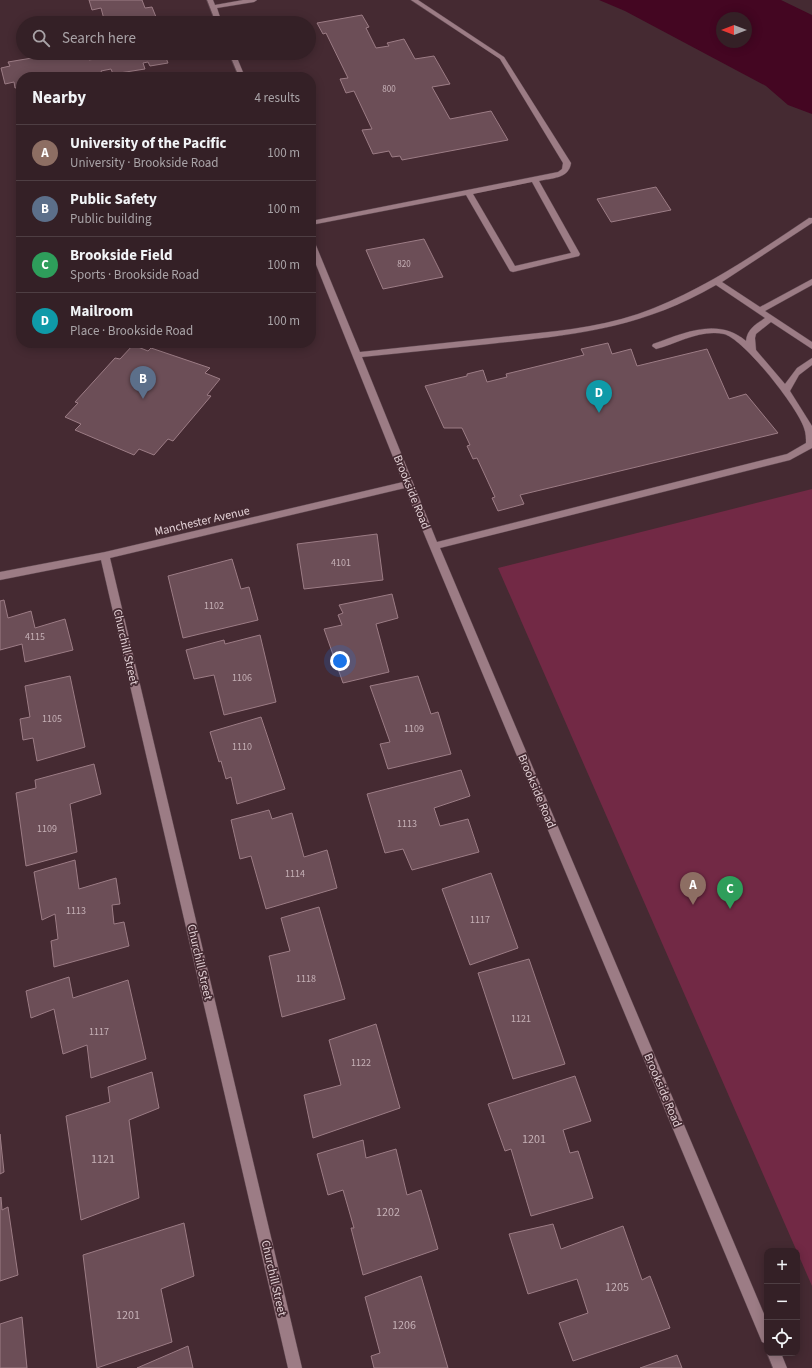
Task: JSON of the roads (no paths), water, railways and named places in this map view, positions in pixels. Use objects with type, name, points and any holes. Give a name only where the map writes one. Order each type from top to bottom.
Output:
[{"type":"street","points":[[210,0],[216,16]]},
{"type":"street","points":[[213,7],[254,0]]},
{"type":"street","points":[[316,222],[564,172],[567,163],[502,58],[414,0]]},
{"type":"street","points":[[235,60],[240,72]]},
{"type":"street","points":[[468,192],[513,269],[576,254],[534,179]]},
{"type":"street","points":[[358,355],[545,335],[605,325],[641,316],[678,302],[717,282],[812,220]]},
{"type":"street","name":"Brookside Road","points":[[316,255],[358,355],[408,484],[764,1331]]},
{"type":"street","points":[[717,282],[812,346]]},
{"type":"street","points":[[760,310],[812,282]]},
{"type":"street","points":[[752,350],[750,334],[771,318]]},
{"type":"street","points":[[434,546],[790,457],[810,445],[809,429],[786,391],[752,350],[730,332],[711,329],[688,334],[656,346]]},
{"type":"street","points":[[786,391],[790,381],[798,371],[812,361]]},
{"type":"street","name":"Manchester Avenue","points":[[0,576],[105,556],[408,484]]},
{"type":"street","name":"Churchill Street","points":[[105,556],[295,1368]]},
{"type":"street","points":[[775,1356],[780,1368]]},
{"type":"place","name":"Public Safety","points":[[143,399]]},
{"type":"place","name":"Mailroom","points":[[599,413]]},
{"type":"place","name":"University of the Pacific","points":[[693,905]]},
{"type":"place","name":"Brookside Field","points":[[730,909]]}]
